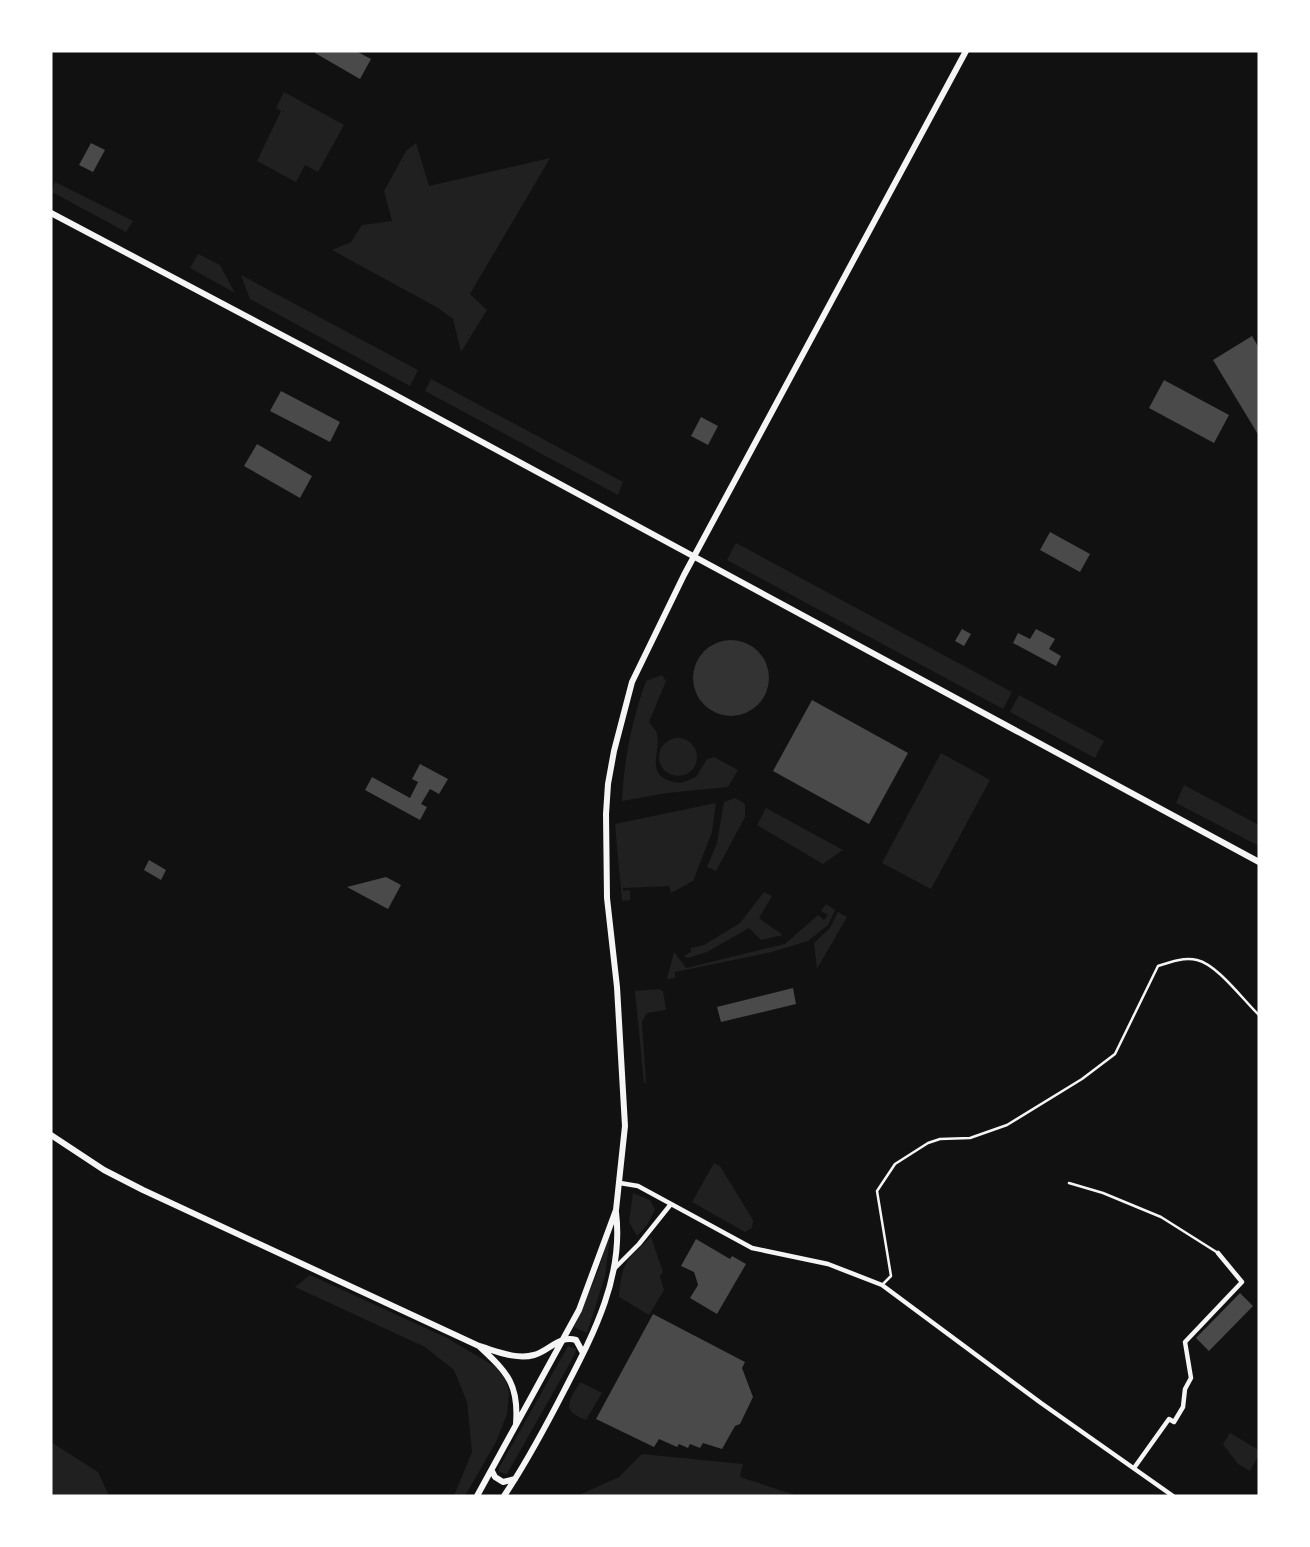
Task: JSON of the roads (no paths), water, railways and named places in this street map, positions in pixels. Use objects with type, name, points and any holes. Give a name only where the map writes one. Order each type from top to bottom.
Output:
[{"type":"main road","points":[[504,1496],[516,1479],[603,1310],[618,1250],[616,1210],[625,1126],[624,1087],[605,860],[608,784],[635,675],[694,556],[966,51]]},
{"type":"main road","points":[[51,213],[384,389],[1259,862]]},
{"type":"main road","points":[[51,1135],[104,1170],[143,1190],[479,1346],[512,1356],[535,1355],[564,1339],[576,1340],[583,1353]]},
{"type":"main road","points":[[477,1496],[579,1310],[616,1210]]},
{"type":"main road","points":[[479,1346],[510,1377],[518,1404],[516,1426]]},
{"type":"main road","points":[[492,1471],[495,1477],[503,1482],[516,1479]]},
{"type":"main road","points":[[485,1483],[485,1496]]},
{"type":"street","points":[[620,1183],[638,1186],[752,1248],[828,1264],[883,1285],[1041,1403],[1173,1496]]},
{"type":"street","points":[[653,1195],[662,1206],[661,1216]]},
{"type":"street","points":[[613,1270],[639,1244],[671,1204]]},
{"type":"street","points":[[1134,1468],[1168,1419],[1174,1422],[1182,1407],[1185,1389],[1191,1378],[1185,1342],[1242,1282],[1218,1253]]},
{"type":"lane","points":[[883,1285],[891,1276],[877,1191],[895,1164],[928,1143],[940,1139],[970,1138],[1007,1125],[1082,1079],[1115,1054],[1158,965],[1183,959],[1197,960],[1227,981],[1259,1015]]},
{"type":"lane","points":[[1069,1183],[1103,1193],[1161,1217],[1218,1253]]}]
